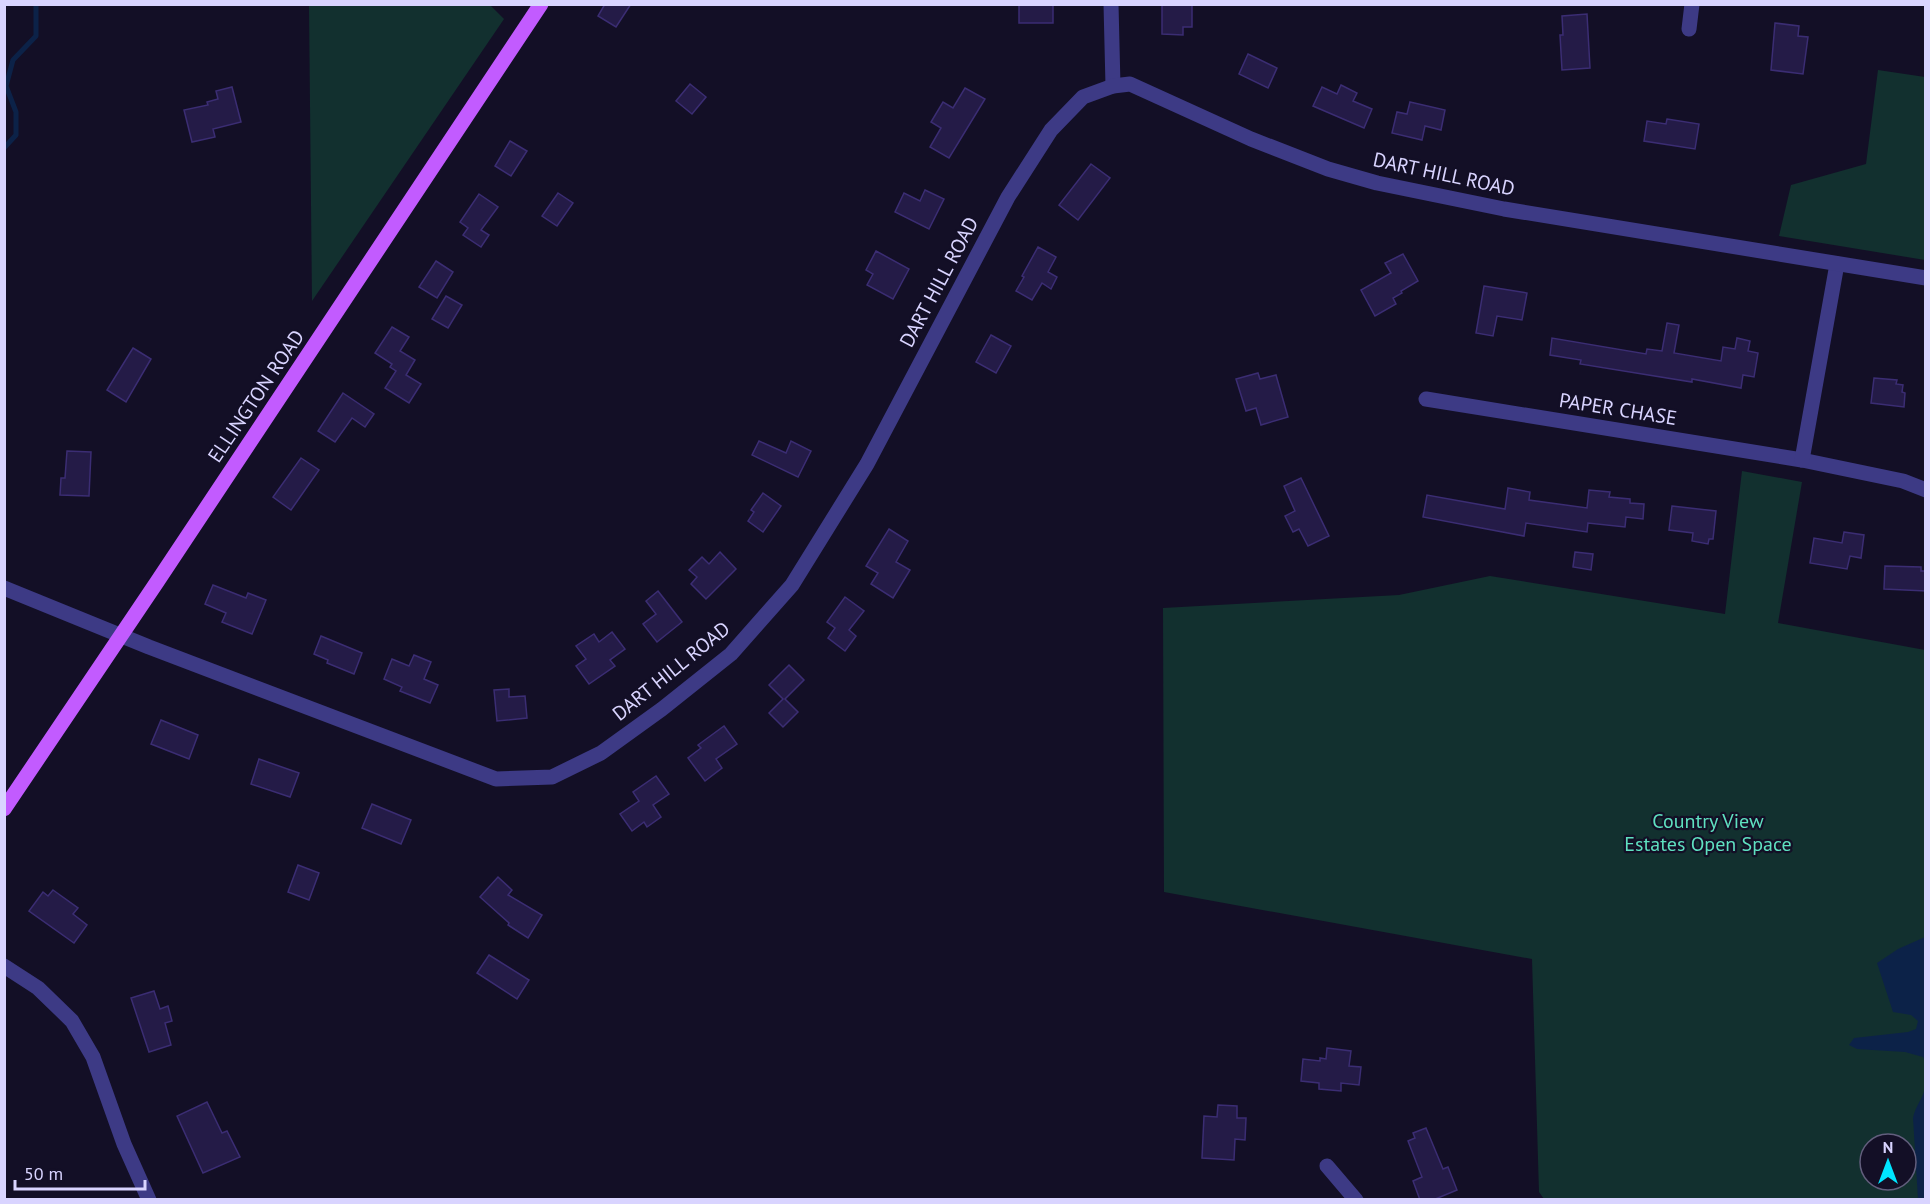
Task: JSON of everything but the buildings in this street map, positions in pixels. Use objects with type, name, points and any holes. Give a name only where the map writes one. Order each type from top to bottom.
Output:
[{"type":"main road","name":"ELLINGTON ROAD","points":[[4,809],[171,562],[541,4]]},
{"type":"street","points":[[1111,4],[1113,86]]},
{"type":"street","points":[[1689,29],[1692,4]]},
{"type":"street","name":"DART HILL ROAD","points":[[4,588],[120,635],[496,779],[552,777],[601,753],[662,709],[731,654],[792,585],[867,464],[1008,197],[1026,168],[1051,130],[1083,98],[1113,86],[1130,84],[1251,139],[1328,169],[1377,183],[1504,209],[1926,278]]},
{"type":"street","points":[[1802,460],[1837,264]]},
{"type":"street","name":"PAPER CHASE","points":[[1426,399],[1802,460],[1903,481],[1926,490]]},
{"type":"street","points":[[4,966],[38,988],[72,1022],[93,1057],[124,1144],[149,1200]]},
{"type":"street","points":[[1327,1166],[1356,1200]]},
{"type":"green space","points":[[309,5],[490,5],[504,19],[312,301]]},
{"type":"green space","points":[[1878,70],[1925,77],[1925,260],[1779,236],[1791,185],[1866,164]]},
{"type":"green space","name":"Country View Estates Open Space","points":[[1742,471],[1802,482],[1778,623],[1925,650],[1925,1199],[1544,1199],[1539,1192],[1532,959],[1164,892],[1163,608],[1399,595],[1490,576],[1725,614]]},
{"type":"water","points":[[1925,937],[1925,1061],[1923,1057],[1905,1052],[1857,1049],[1849,1045],[1854,1038],[1908,1032],[1916,1029],[1918,1021],[1911,1015],[1893,1012],[1877,963],[1898,949]]},
{"type":"water","points":[[1925,1086],[1925,1199],[1918,1199],[1918,1132],[1914,1132],[1913,1118]]},
{"type":"waterway","points":[[4,148],[16,135],[16,112],[6,86],[13,60],[36,36],[36,4]]}]
